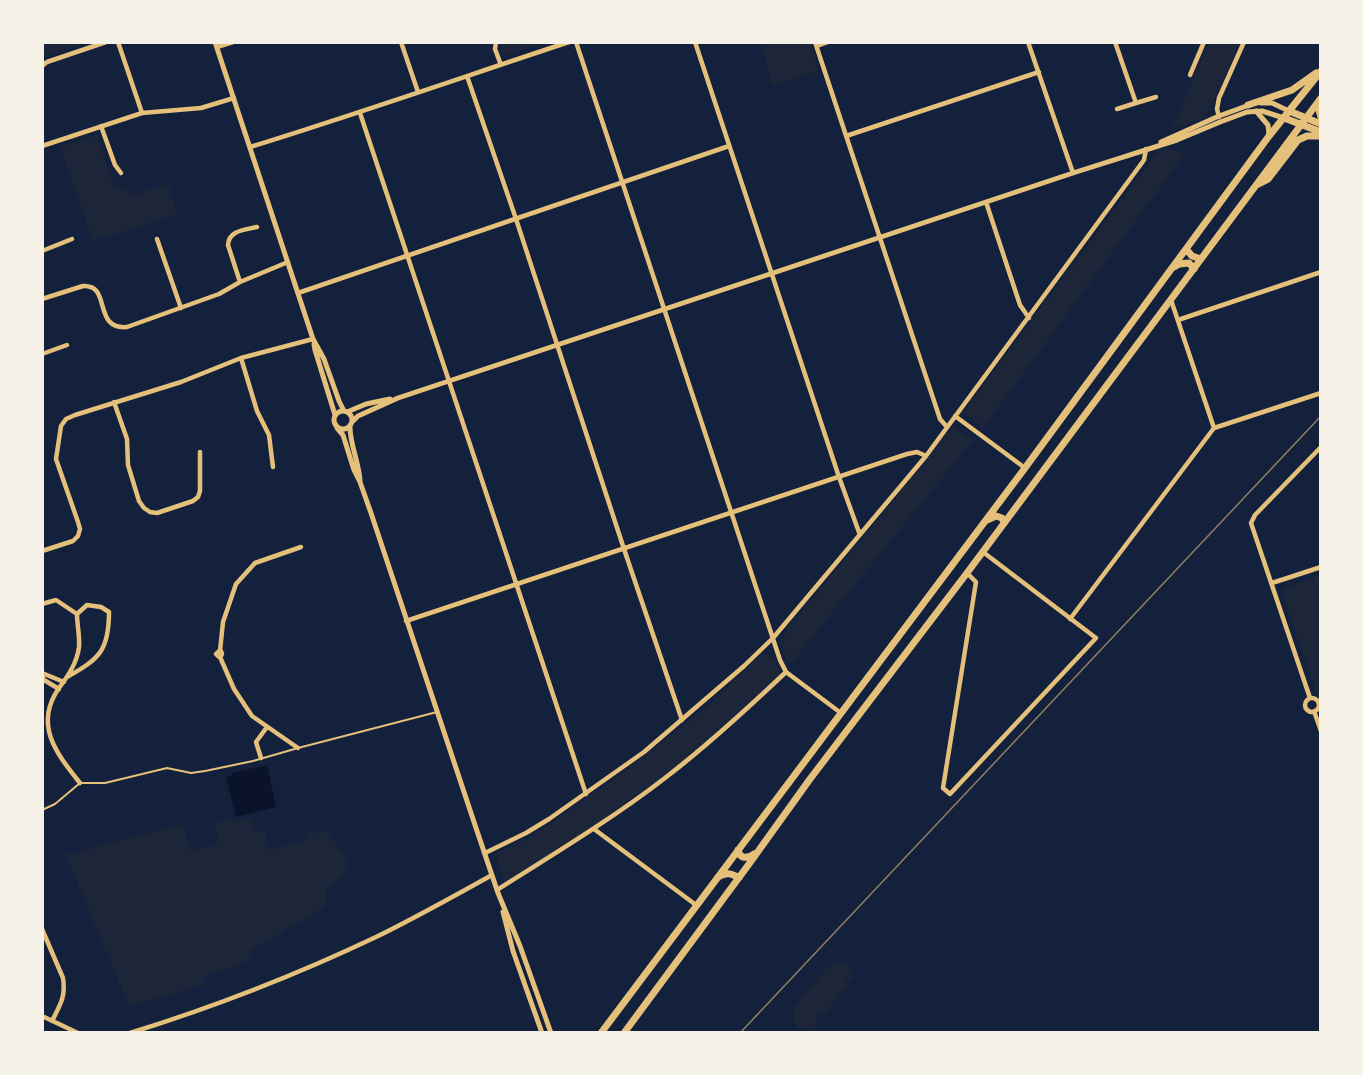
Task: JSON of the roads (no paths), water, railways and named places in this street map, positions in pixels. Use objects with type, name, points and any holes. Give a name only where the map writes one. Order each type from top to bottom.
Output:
[{"type":"highway","points":[[1248,105],[1292,90],[1321,70]]},
{"type":"highway","points":[[601,1033],[1025,468],[1269,136],[1321,70]]},
{"type":"highway","points":[[624,1033],[816,770],[983,552],[1321,98]]},
{"type":"highway","points":[[1321,103],[1319,110],[1321,117]]},
{"type":"highway","points":[[1287,114],[1321,132]]},
{"type":"highway","points":[[1304,121],[1321,124]]},
{"type":"highway","points":[[1254,187],[1268,179],[1298,140],[1307,136],[1321,136]]},
{"type":"highway","points":[[1186,249],[1192,256],[1201,259]]},
{"type":"highway","points":[[1172,268],[1189,263],[1194,269]]},
{"type":"highway","points":[[999,502],[1006,508],[1015,507]]},
{"type":"highway","points":[[985,521],[996,516],[1002,518],[1004,522]]},
{"type":"highway","points":[[878,663],[883,669],[888,670],[895,667]]},
{"type":"highway","points":[[863,684],[877,676],[884,680]]},
{"type":"highway","points":[[738,850],[740,856],[746,858],[760,848]]},
{"type":"highway","points":[[716,879],[730,873],[739,878]]},
{"type":"street","points":[[42,66],[47,62],[106,42]]},
{"type":"street","points":[[118,42],[142,113]]},
{"type":"street","points":[[232,42],[216,45],[313,339],[335,415],[333,422],[343,435],[360,482],[492,875],[551,1033]]},
{"type":"street","points":[[401,42],[418,92]]},
{"type":"street","points":[[496,42],[495,49],[501,65]]},
{"type":"street","points":[[250,147],[360,113],[569,42]]},
{"type":"street","points":[[576,42],[786,672],[841,713]]},
{"type":"street","points":[[695,42],[860,535]]},
{"type":"street","points":[[828,42],[816,44],[939,419],[947,427]]},
{"type":"street","points":[[1029,42],[1073,173]]},
{"type":"street","points":[[1115,42],[1136,103]]},
{"type":"street","points":[[1190,75],[1204,42]]},
{"type":"street","points":[[1219,119],[1217,109],[1219,98],[1245,42]]},
{"type":"street","points":[[846,136],[1039,72]]},
{"type":"street","points":[[467,76],[682,720]]},
{"type":"street","points":[[1118,109],[1156,97]]},
{"type":"street","points":[[42,146],[142,113],[201,108],[234,98]]},
{"type":"street","points":[[337,428],[345,430],[358,416],[398,398],[1177,140],[1248,105],[1272,103],[1287,114]]},
{"type":"street","points":[[1219,119],[1256,111],[1287,114]]},
{"type":"street","points":[[1256,111],[1269,125],[1269,136]]},
{"type":"street","points":[[360,113],[586,794]]},
{"type":"street","points":[[101,126],[115,165],[121,173]]},
{"type":"street","points":[[298,293],[729,146]]},
{"type":"street","points":[[485,853],[526,833],[586,794],[644,752],[748,663],[773,638],[926,456],[1144,160],[1146,149]]},
{"type":"street","points":[[986,202],[1020,305],[1029,318]]},
{"type":"street","points":[[240,282],[228,240],[232,234],[257,227]]},
{"type":"street","points":[[42,251],[72,239]]},
{"type":"street","points":[[157,239],[181,308]]},
{"type":"street","points":[[42,299],[89,285],[99,294],[108,321],[119,328],[128,327],[219,294],[240,282],[288,262]]},
{"type":"street","points":[[1178,320],[1321,272]]},
{"type":"street","points":[[1171,300],[1214,428]]},
{"type":"street","points":[[42,551],[73,541],[80,529],[56,459],[61,426],[66,419],[181,382],[241,358],[313,339]]},
{"type":"street","points":[[313,339],[324,360],[339,401],[351,415],[350,436],[360,468],[360,482]]},
{"type":"street","points":[[42,353],[67,345]]},
{"type":"street","points":[[241,358],[257,411],[269,435],[273,467]]},
{"type":"street","points":[[1070,619],[1214,428],[1321,393]]},
{"type":"street","points":[[335,415],[337,412],[398,398]]},
{"type":"street","points":[[114,402],[127,439],[128,465],[136,492],[139,501],[150,512],[157,513],[193,501],[198,497],[200,452]]},
{"type":"street","points":[[955,416],[1025,468]]},
{"type":"street","points":[[1310,698],[1251,523],[1255,514],[1321,447]]},
{"type":"street","points":[[406,621],[907,454],[917,452],[926,456]]},
{"type":"street","points":[[298,748],[252,716],[234,689],[220,654],[224,622],[236,584],[255,563],[301,547]]},
{"type":"street","points":[[967,573],[976,582],[943,788],[950,794],[1096,638],[983,552]]},
{"type":"street","points":[[1272,584],[1321,567]]},
{"type":"street","points":[[42,604],[56,600],[77,614]]},
{"type":"street","points":[[42,674],[65,679],[93,662],[101,652],[106,642],[109,612],[101,607],[87,605],[77,614]]},
{"type":"street","points":[[77,614],[79,647],[70,672],[52,700],[48,712],[48,728],[52,743],[60,758],[80,783]]},
{"type":"street","points":[[498,891],[594,829],[654,786],[686,761],[786,672]]},
{"type":"street","points":[[42,674],[44,680],[58,689]]},
{"type":"street","points":[[1310,698],[1315,698],[1320,703],[1319,708],[1314,711],[1310,711],[1305,706],[1306,700],[1310,698]]},
{"type":"street","points":[[1314,711],[1321,731]]},
{"type":"street","points":[[261,758],[256,742],[267,727]]},
{"type":"street","points":[[594,829],[696,905]]},
{"type":"street","points":[[130,1033],[229,1000],[340,953],[378,936],[492,875]]},
{"type":"street","points":[[498,891],[513,951],[542,1033]]},
{"type":"street","points":[[42,929],[63,978],[64,987],[63,999],[52,1021]]},
{"type":"street","points":[[42,1016],[78,1033]]},
{"type":"lane","points":[[42,810],[55,804],[80,783],[105,783],[167,768],[191,773],[261,758],[437,712]]},
{"type":"tram line","points":[[740,1033],[1321,416]]}]
